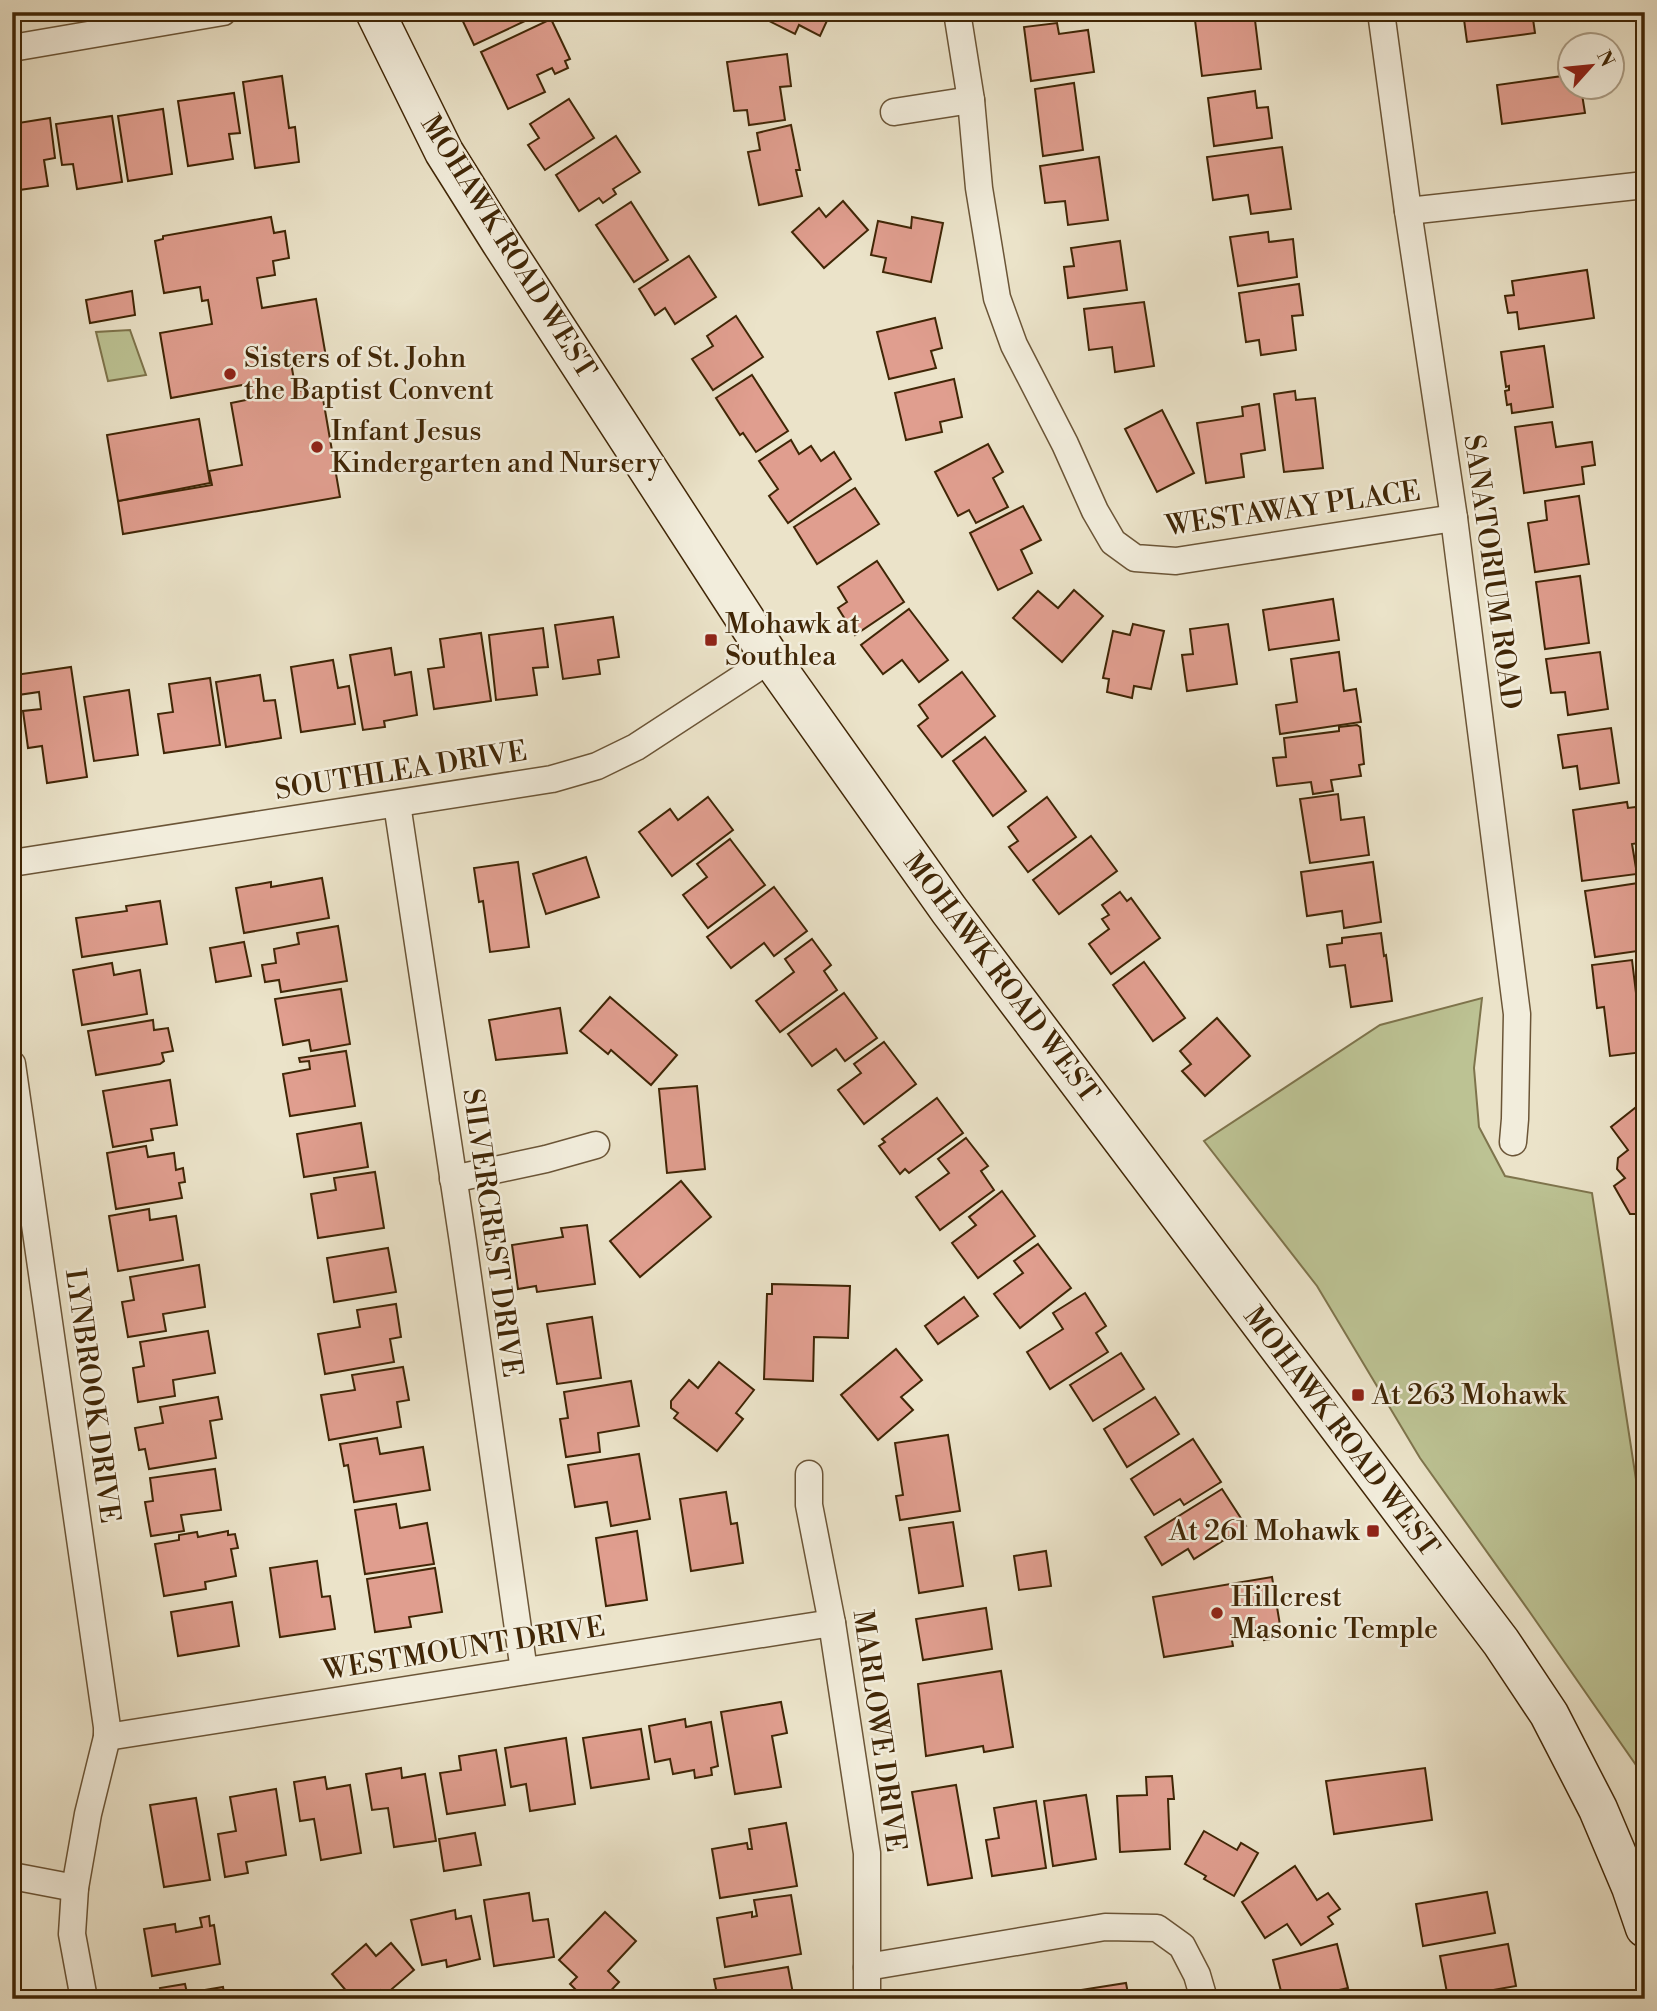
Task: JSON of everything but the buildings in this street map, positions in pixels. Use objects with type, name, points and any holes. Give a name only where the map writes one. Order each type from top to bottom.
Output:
[{"type":"main road","name":"MOHAWK ROAD WEST","points":[[375,12],[451,163],[771,659],[948,910],[1501,1642],[1549,1714],[1598,1809],[1645,1928]]},
{"type":"street","points":[[12,48],[223,12]]},
{"type":"street","name":"WESTAWAY PLACE","points":[[957,12],[971,100],[979,188],[997,298],[1014,345],[1065,444],[1095,511],[1113,542],[1135,558],[1176,561],[1454,518]]},
{"type":"street","name":"SANATORIUM ROAD","points":[[1381,12],[1454,518],[1517,1014],[1513,1142]]},
{"type":"street","points":[[894,112],[971,100]]},
{"type":"street","points":[[1408,211],[1645,185]]},
{"type":"street","name":"SOUTHLEA DRIVE","points":[[12,863],[552,779],[597,766],[636,747],[771,659]]},
{"type":"street","name":"SILVERCREST DRIVE","points":[[397,804],[524,1671]]},
{"type":"street","name":"LYNBROOK DRIVE","points":[[12,1064],[107,1737]]},
{"type":"street","points":[[453,1179],[596,1145]]},
{"type":"street","name":"MARLOWE DRIVE","points":[[809,1474],[809,1505],[832,1623],[867,1853],[867,1999]]},
{"type":"street","name":"WESTMOUNT DRIVE","points":[[107,1737],[832,1623]]},
{"type":"street","points":[[84,1999],[72,1934],[75,1888],[107,1737]]},
{"type":"street","points":[[12,1876],[75,1888]]},
{"type":"street","points":[[867,1967],[1105,1927],[1157,1927],[1182,1946],[1204,1999]]},
{"type":"green space","points":[[130,330],[146,375],[108,381],[96,332]]},
{"type":"green space","points":[[1482,998],[1474,1068],[1479,1127],[1505,1176],[1592,1193],[1645,1538],[1645,1778],[1420,1458],[1317,1286],[1204,1141],[1380,1025]]},
{"type":"place","name":"Sisters of St. John the Baptist Convent","points":[[230,374]]},
{"type":"place","name":"Infant Jesus Kindergarten and Nursery","points":[[317,447]]},
{"type":"place","name":"Mohawk at Southlea","points":[[711,640]]},
{"type":"place","name":"At 263 Mohawk","points":[[1358,1395]]},
{"type":"place","name":"At 261 Mohawk","points":[[1373,1531]]},
{"type":"place","name":"Hillcrest Masonic Temple","points":[[1217,1613]]}]
